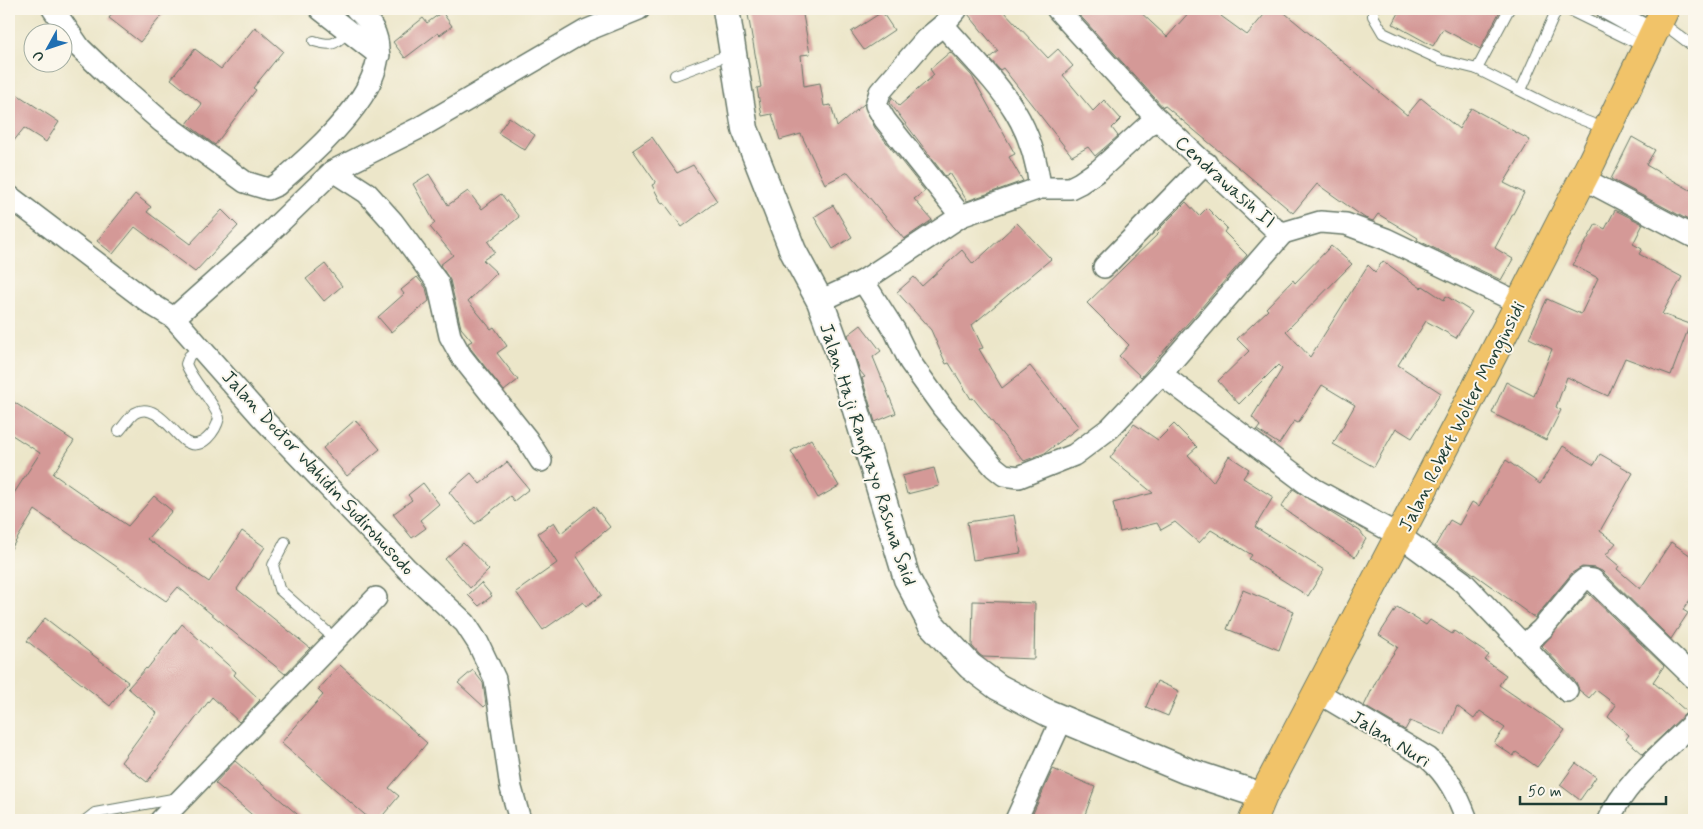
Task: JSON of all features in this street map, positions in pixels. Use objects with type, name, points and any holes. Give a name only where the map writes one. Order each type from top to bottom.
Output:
[{"type":"highway","name":"Jalan Robert Wolter Monginsidi","points":[[1258,808],[1519,303],[1656,28]]},
{"type":"street","points":[[38,9],[57,22]]},
{"type":"street","points":[[52,9],[62,22]]},
{"type":"street","points":[[320,9],[350,30],[379,55]]},
{"type":"street","points":[[72,35],[107,74],[162,122],[230,173],[245,182],[268,189],[277,185],[352,112],[373,78],[379,55],[370,21],[356,9]]},
{"type":"street","points":[[174,318],[268,235],[333,171],[419,128],[591,18],[639,9]]},
{"type":"street","name":"Jalan Haji Rangkayo Rasuna Said","points":[[726,9],[745,129],[793,251],[820,301],[838,350],[907,579],[920,607],[948,645],[970,666],[998,687],[1062,718],[1187,771],[1258,808]]},
{"type":"street","points":[[957,9],[943,25],[926,39],[880,92],[876,104],[884,120],[961,216]]},
{"type":"street","points":[[1607,9],[1656,28]]},
{"type":"street","name":"Cendrawasih II","points":[[1063,12],[1156,118],[1206,163],[1268,225],[1283,232],[1320,222],[1346,224],[1386,239],[1519,303]]},
{"type":"street","points":[[943,25],[1016,110],[1028,134],[1037,163],[1040,188]]},
{"type":"street","points":[[820,301],[863,281],[961,216],[1040,188],[1070,188],[1080,183],[1099,170],[1156,118]]},
{"type":"street","points":[[1104,267],[1206,163]]},
{"type":"street","points":[[333,171],[367,193],[393,222],[438,283],[450,336],[461,356],[542,461]]},
{"type":"street","points":[[1582,178],[1694,237]]},
{"type":"street","name":"Jalan Doctor Wahidin Sudirohusodo","points":[[9,196],[151,304],[174,318],[201,346],[265,422],[407,569],[465,623],[478,643],[495,679],[511,788],[520,820]]},
{"type":"street","points":[[863,281],[895,331],[910,362],[943,408],[994,467],[1004,475],[1019,476],[1074,455],[1110,428],[1161,374],[1283,232]]},
{"type":"street","points":[[1161,374],[1314,489],[1400,536],[1464,582],[1504,623],[1522,646],[1567,691]]},
{"type":"street","points":[[1522,646],[1542,629],[1580,583],[1585,579],[1593,580],[1694,678]]},
{"type":"street","points":[[161,820],[376,598]]},
{"type":"street","name":"Jalan Nuri","points":[[1317,692],[1428,758],[1450,782],[1467,820]]},
{"type":"street","points":[[1016,820],[1062,718]]},
{"type":"street","points":[[1609,820],[1619,802],[1648,768],[1694,722]]},
{"type":"lane","points":[[1373,9],[1374,16],[1383,33],[1441,60],[1476,69],[1565,113],[1606,129]]},
{"type":"lane","points":[[1476,69],[1509,9]]},
{"type":"lane","points":[[1521,90],[1557,9]]},
{"type":"lane","points":[[1567,9],[1656,28],[1694,47]]},
{"type":"lane","points":[[314,41],[328,45],[334,44],[350,30]]},
{"type":"lane","points":[[675,75],[732,54]]},
{"type":"lane","points":[[120,431],[135,413],[143,411],[154,414],[169,424],[186,441],[191,443],[205,440],[213,433],[219,418],[216,409],[193,381],[186,364],[189,356],[201,346]]},
{"type":"lane","points":[[286,542],[273,566],[279,589],[335,639]]},
{"type":"lane","points":[[86,820],[95,813],[184,797]]},
{"type":"building","points":[[116,9],[167,9],[140,42],[109,18]]},
{"type":"building","points":[[747,9],[802,9],[810,54],[801,55],[804,86],[820,83],[824,106],[831,105],[837,127],[864,104],[875,128],[925,191],[914,199],[932,220],[904,239],[848,172],[825,184],[801,134],[780,140],[772,114],[762,116],[757,88],[761,87]]},
{"type":"building","points":[[969,9],[1002,9],[1048,58],[1058,49],[1073,66],[1063,75],[1093,111],[1104,100],[1121,119],[1112,128],[1118,136],[1095,156],[1088,147],[1072,156],[1003,68],[1000,70],[989,58],[998,51],[968,14]]},
{"type":"building","points":[[1074,9],[1137,9],[1167,37],[1192,9],[1228,9],[1221,16],[1247,35],[1269,9],[1280,9],[1407,115],[1421,98],[1459,129],[1471,108],[1530,140],[1504,183],[1524,193],[1495,248],[1513,259],[1501,280],[1417,240],[1418,238],[1378,214],[1373,221],[1365,218],[1317,184],[1293,213],[1164,105],[1163,107]]},
{"type":"building","points":[[1401,9],[1501,9],[1480,49],[1443,29],[1433,46],[1393,24]]},
{"type":"building","points":[[442,12],[452,26],[440,35],[438,33],[405,58],[393,42],[423,18],[427,23]]},
{"type":"building","points":[[882,12],[894,30],[864,50],[851,32]]},
{"type":"building","points":[[255,27],[283,51],[253,88],[256,90],[215,145],[187,124],[202,104],[171,79],[195,49],[221,69]]},
{"type":"building","points":[[950,52],[972,76],[1015,154],[1009,157],[1023,181],[967,201],[950,173],[945,176],[890,103],[892,97],[899,106],[934,75],[930,69]]},
{"type":"building","points":[[9,89],[59,122],[46,142],[24,128],[9,147]]},
{"type":"building","points":[[509,117],[535,135],[525,150],[498,133]]},
{"type":"building","points":[[652,137],[677,173],[693,165],[717,201],[682,227],[664,203],[662,204],[652,185],[656,183],[633,150]]},
{"type":"building","points":[[1632,137],[1655,150],[1646,165],[1694,192],[1694,223],[1611,179]]},
{"type":"building","points":[[429,174],[448,205],[468,191],[482,209],[501,194],[519,217],[488,242],[495,252],[483,260],[497,273],[468,301],[491,329],[494,327],[507,346],[497,353],[518,380],[504,391],[471,349],[468,343],[472,341],[461,328],[450,280],[440,265],[453,255],[430,227],[435,223],[413,184]]},
{"type":"building","points":[[135,194],[151,207],[147,212],[190,244],[222,210],[238,226],[195,272],[135,227],[113,254],[97,241]]},
{"type":"building","points":[[1186,202],[1199,216],[1207,208],[1227,228],[1224,232],[1247,255],[1141,377],[1119,356],[1129,345],[1087,303],[1159,233],[1157,231]]},
{"type":"building","points":[[833,205],[852,237],[833,249],[814,217]]},
{"type":"building","points":[[1615,210],[1643,224],[1633,244],[1642,249],[1639,254],[1682,277],[1662,314],[1690,324],[1671,375],[1625,358],[1608,396],[1567,377],[1556,407],[1561,410],[1546,440],[1492,413],[1506,382],[1534,396],[1552,349],[1529,338],[1547,299],[1581,314],[1598,278],[1573,265],[1596,224],[1605,229]]},
{"type":"building","points":[[1017,223],[1051,259],[972,325],[983,348],[979,349],[1002,388],[1030,366],[1079,427],[1045,453],[1024,461],[973,398],[971,399],[949,363],[946,364],[931,330],[897,292],[914,277],[922,286],[962,250],[973,264]]},
{"type":"building","points":[[1331,246],[1352,264],[1286,331],[1310,357],[1368,265],[1375,272],[1383,261],[1421,288],[1423,286],[1444,300],[1446,296],[1472,312],[1456,338],[1426,321],[1398,365],[1441,393],[1412,438],[1396,428],[1374,467],[1333,444],[1355,405],[1322,385],[1298,423],[1294,421],[1279,444],[1257,430],[1260,426],[1252,417],[1282,369],[1278,365],[1239,404],[1218,381],[1249,351],[1237,339],[1268,310],[1266,308],[1293,280],[1295,283]]},
{"type":"building","points":[[325,264],[342,286],[324,301],[306,279]]},
{"type":"building","points":[[417,277],[426,288],[429,301],[391,332],[378,317],[404,294],[401,290]]},
{"type":"building","points":[[861,325],[881,351],[873,357],[896,413],[875,422],[862,378],[865,377],[860,371],[848,335]]},
{"type":"building","points":[[9,399],[74,441],[53,474],[128,526],[154,496],[172,511],[147,539],[209,582],[242,531],[265,547],[237,589],[310,648],[285,674],[178,587],[166,601],[35,510],[9,552],[9,501],[40,453],[9,433]]},
{"type":"building","points":[[355,420],[380,449],[347,476],[323,448]]},
{"type":"building","points":[[1134,424],[1158,440],[1174,424],[1197,447],[1188,455],[1213,482],[1229,456],[1249,469],[1243,478],[1273,497],[1255,527],[1324,570],[1308,596],[1249,559],[1252,555],[1211,530],[1199,543],[1175,522],[1161,530],[1157,523],[1120,532],[1113,503],[1153,493],[1110,458]]},
{"type":"building","points":[[811,439],[839,486],[818,498],[791,451]]},
{"type":"building","points":[[1563,446],[1594,465],[1600,454],[1633,473],[1600,531],[1616,543],[1606,555],[1619,566],[1617,569],[1640,589],[1671,542],[1694,558],[1694,594],[1683,610],[1688,613],[1671,639],[1602,571],[1595,568],[1582,567],[1572,573],[1535,618],[1435,546],[1450,520],[1459,525],[1472,502],[1479,506],[1506,460],[1540,484]]},
{"type":"building","points":[[507,462],[529,489],[514,501],[510,496],[475,524],[449,492],[471,473],[480,484]]},
{"type":"building","points":[[934,468],[939,486],[907,494],[902,476]]},
{"type":"building","points":[[423,483],[439,504],[420,520],[426,528],[412,538],[393,514],[412,500],[408,495]]},
{"type":"building","points":[[1293,489],[1360,531],[1366,539],[1355,557],[1281,507]]},
{"type":"building","points":[[594,506],[610,527],[576,555],[602,595],[586,606],[583,602],[543,630],[516,592],[557,563],[538,533],[554,522],[561,533]]},
{"type":"building","points":[[1014,515],[1021,553],[973,560],[967,522]]},
{"type":"building","points":[[463,543],[489,570],[470,588],[445,559]]},
{"type":"building","points":[[481,583],[492,596],[479,606],[468,595]]},
{"type":"building","points":[[1243,590],[1294,611],[1279,650],[1227,629]]},
{"type":"building","points":[[1588,593],[1664,666],[1653,682],[1687,712],[1643,754],[1626,739],[1629,735],[1608,717],[1616,705],[1596,690],[1589,698],[1579,690],[1576,682],[1542,646]]},
{"type":"building","points":[[973,601],[1035,603],[1034,659],[983,657],[980,655],[972,646]]},
{"type":"building","points":[[1397,607],[1426,625],[1430,620],[1452,634],[1454,631],[1489,655],[1485,660],[1506,675],[1499,685],[1565,730],[1537,767],[1516,752],[1513,756],[1494,743],[1505,728],[1480,711],[1474,719],[1457,706],[1445,735],[1410,721],[1405,730],[1364,706],[1380,673],[1398,647],[1379,635]]},
{"type":"building","points":[[45,618],[128,682],[110,706],[27,641]]},
{"type":"building","points":[[182,624],[236,672],[234,675],[260,700],[239,722],[212,697],[147,782],[121,762],[157,713],[128,688],[147,669]]},
{"type":"building","points":[[340,665],[427,743],[389,788],[399,796],[379,820],[371,820],[281,743],[323,695],[318,690]]},
{"type":"building","points":[[473,670],[483,683],[486,705],[484,707],[458,683]]},
{"type":"building","points":[[1157,681],[1179,691],[1168,716],[1146,707]]},
{"type":"building","points":[[235,761],[304,820],[258,820],[215,783]]},
{"type":"building","points":[[1576,763],[1596,777],[1580,800],[1560,785]]},
{"type":"building","points":[[1053,769],[1095,787],[1083,820],[1030,820]]}]
